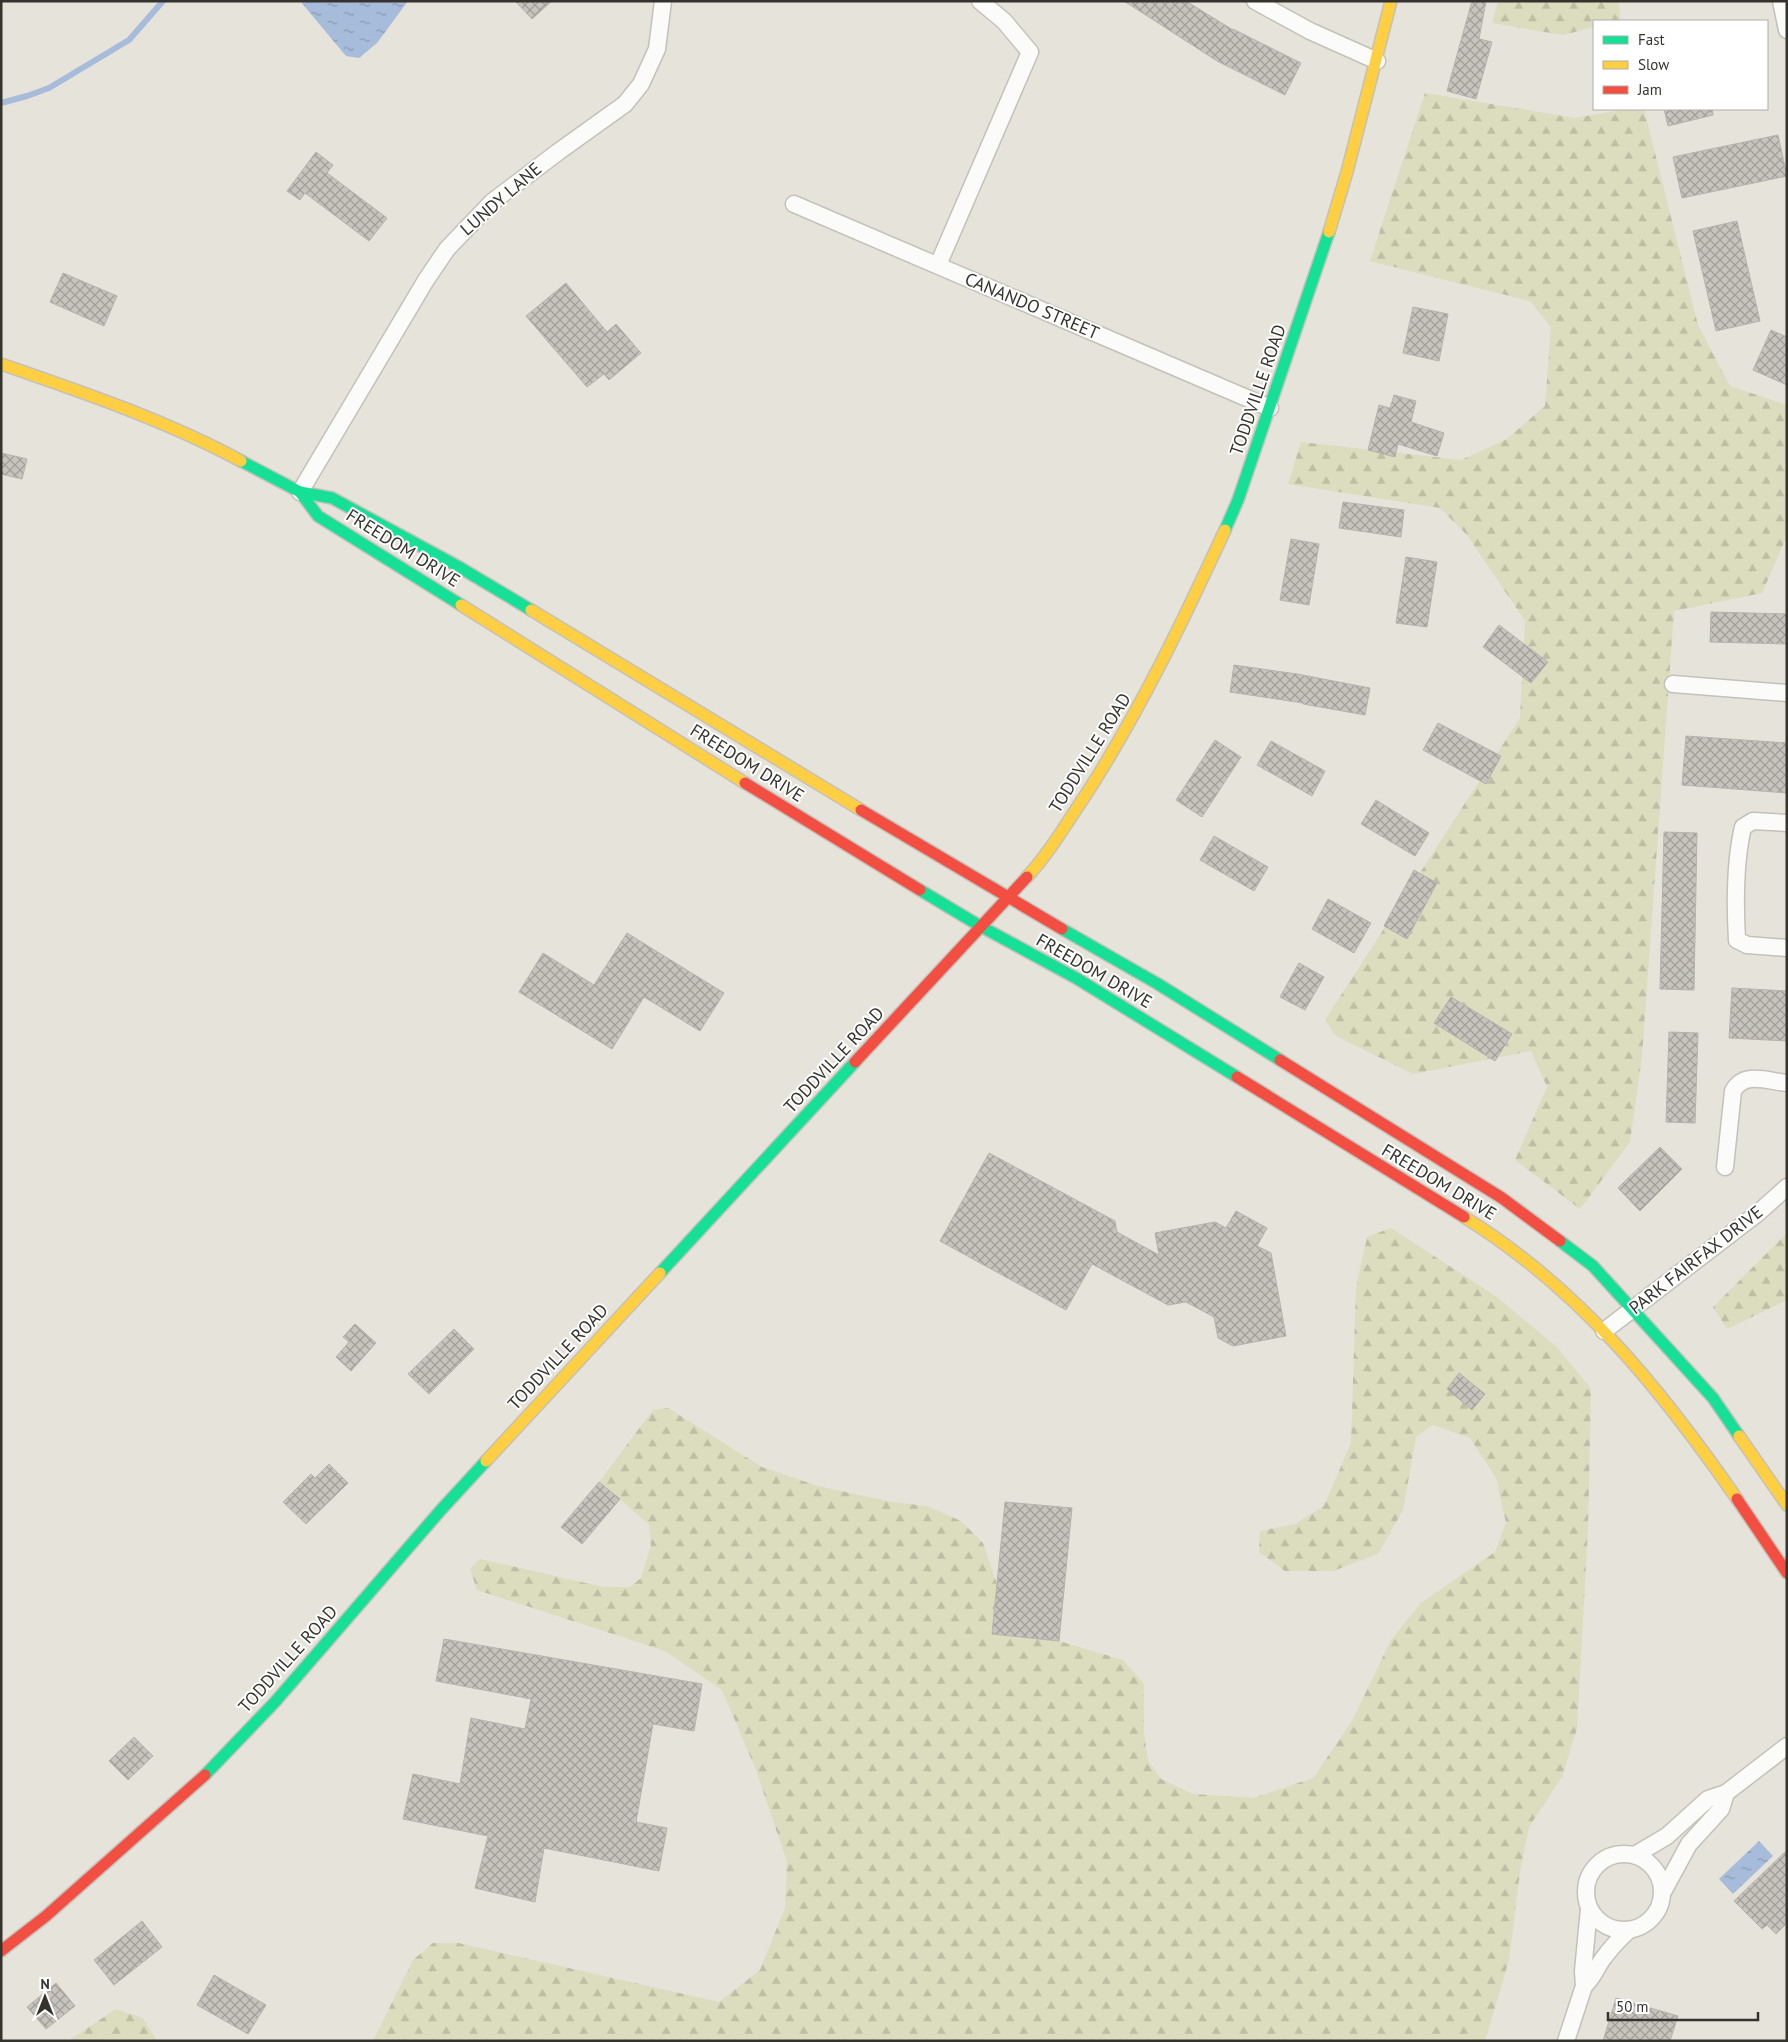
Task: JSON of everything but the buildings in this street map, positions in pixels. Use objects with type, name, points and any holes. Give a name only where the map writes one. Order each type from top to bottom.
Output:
[{"type":"main road","name":"TODDVILLE ROAD","points":[[1,1951],[74,1891],[192,1788],[275,1702],[440,1512],[1045,857],[1108,760],[1141,703],[1188,611],[1238,500],[1320,263],[1377,61],[1391,1]]},
{"type":"main road","name":"FREEDOM DRIVE","points":[[1,364],[100,398],[156,421],[233,456],[300,492],[332,498],[459,567],[1007,898],[1158,984],[1502,1198],[1593,1266],[1633,1309],[1714,1398],[1787,1505]]},
{"type":"main road","name":"FREEDOM DRIVE","points":[[300,492],[318,516],[778,803],[980,926],[1076,978],[1491,1234],[1553,1281],[1604,1330],[1672,1408],[1730,1488],[1787,1573]]},
{"type":"street","name":"LUNDY LANE","points":[[300,492],[426,280],[447,249],[492,202],[615,112],[641,84],[657,49],[663,1]]},
{"type":"street","points":[[938,266],[1030,52],[1004,21],[980,1]]},
{"type":"street","points":[[1255,1],[1310,31],[1377,61]]},
{"type":"street","points":[[1781,1],[1787,30]]},
{"type":"street","name":"CANANDO STREET","points":[[794,204],[1270,408]]},
{"type":"street","points":[[1673,684],[1787,693]]},
{"type":"street","points":[[1787,823],[1753,821],[1743,827],[1739,844],[1736,924],[1737,940],[1748,945],[1787,948]]},
{"type":"street","points":[[1725,1167],[1733,1090],[1737,1082],[1748,1078],[1787,1084]]},
{"type":"street","name":"PARK FAIRFAX DRIVE","points":[[1604,1330],[1758,1213],[1787,1187]]},
{"type":"street","points":[[1635,1855],[1667,1836],[1708,1799],[1726,1793],[1787,1746]]},
{"type":"street","points":[[1589,1909],[1597,1920],[1608,1927],[1620,1931],[1645,1924],[1655,1916],[1661,1905],[1664,1890],[1690,1844],[1720,1809],[1726,1793]]},
{"type":"street","points":[[1566,2041],[1584,1986],[1583,1971],[1589,1909],[1586,1897],[1586,1884],[1591,1871],[1610,1856],[1622,1854],[1635,1855],[1646,1860],[1655,1869],[1664,1890]]},
{"type":"street","points":[[1584,1986],[1592,1978],[1612,1946],[1629,1930]]},
{"type":"green space","points":[[1498,1],[1619,1],[1620,20],[1593,20],[1593,27],[1563,35],[1492,23]]},
{"type":"green space","points":[[1425,93],[1575,118],[1620,110],[1644,110],[1698,325],[1730,386],[1787,405],[1787,536],[1762,593],[1674,611],[1642,1056],[1630,1142],[1580,1209],[1515,1160],[1547,1087],[1531,1051],[1413,1074],[1336,1036],[1325,1020],[1520,718],[1525,621],[1467,535],[1440,508],[1288,484],[1301,442],[1461,460],[1507,439],[1545,406],[1551,327],[1530,301],[1370,261]]},
{"type":"green space","points":[[1391,1228],[1497,1297],[1557,1347],[1591,1389],[1588,1529],[1577,1729],[1562,1777],[1529,1827],[1520,1872],[1509,1960],[1485,2041],[373,2041],[413,1960],[433,1943],[458,1943],[719,2002],[760,1970],[785,1908],[787,1862],[756,1770],[722,1690],[665,1651],[477,1590],[470,1569],[480,1559],[603,1587],[630,1587],[641,1578],[651,1545],[649,1524],[599,1482],[653,1410],[668,1408],[762,1467],[818,1486],[892,1502],[927,1506],[961,1521],[983,1543],[997,1584],[992,1634],[1059,1641],[1123,1660],[1144,1684],[1144,1733],[1148,1760],[1161,1779],[1193,1794],[1253,1798],[1313,1778],[1352,1721],[1391,1640],[1421,1603],[1495,1552],[1506,1523],[1496,1478],[1470,1438],[1433,1425],[1416,1437],[1403,1510],[1378,1554],[1333,1571],[1285,1571],[1259,1552],[1260,1531],[1295,1524],[1324,1506],[1351,1443],[1356,1288],[1367,1237]]},
{"type":"green space","points":[[1787,1233],[1787,1300],[1727,1329],[1713,1307]]},
{"type":"green space","points":[[116,2009],[143,2018],[157,2041],[68,2041]]},
{"type":"water","points":[[300,1],[408,1],[377,43],[359,58],[346,56]]},
{"type":"water","points":[[1759,1841],[1773,1856],[1733,1894],[1719,1879]]},
{"type":"waterway","points":[[1,103],[49,88],[129,40],[163,1]]},
{"type":"traffic: fast","points":[[1225,530],[1238,500],[1329,232]]},
{"type":"traffic: fast","points":[[241,461],[300,492],[332,498],[459,567],[531,610]]},
{"type":"traffic: fast","points":[[300,492],[318,516],[461,605]]},
{"type":"traffic: fast","points":[[920,890],[980,926],[1076,978],[1237,1077]]},
{"type":"traffic: fast","points":[[1062,929],[1158,984],[1280,1060]]},
{"type":"traffic: fast","points":[[660,1273],[855,1062]]},
{"type":"traffic: fast","points":[[1560,1241],[1593,1266],[1713,1398],[1739,1436]]},
{"type":"traffic: fast","points":[[205,1775],[275,1702],[440,1511],[486,1461]]},
{"type":"traffic: slow","points":[[1329,232],[1347,172],[1391,1]]},
{"type":"traffic: slow","points":[[1,364],[92,396],[183,432],[241,461]]},
{"type":"traffic: slow","points":[[1027,877],[1043,858],[1085,796],[1124,731],[1177,632],[1225,530]]},
{"type":"traffic: slow","points":[[461,605],[745,783]]},
{"type":"traffic: slow","points":[[531,610],[861,810]]},
{"type":"traffic: slow","points":[[1464,1217],[1506,1245],[1544,1276],[1581,1308],[1615,1343],[1648,1380],[1737,1499]]},
{"type":"traffic: slow","points":[[486,1461],[660,1273]]},
{"type":"traffic: slow","points":[[1739,1436],[1787,1505]]},
{"type":"traffic: jam","points":[[745,783],[920,890]]},
{"type":"traffic: jam","points":[[861,810],[1062,929]]},
{"type":"traffic: jam","points":[[855,1062],[1027,877]]},
{"type":"traffic: jam","points":[[1280,1060],[1502,1198],[1560,1241]]},
{"type":"traffic: jam","points":[[1237,1077],[1464,1217]]},
{"type":"traffic: jam","points":[[1737,1499],[1787,1573]]},
{"type":"traffic: jam","points":[[1,1951],[46,1916],[205,1775]]}]
